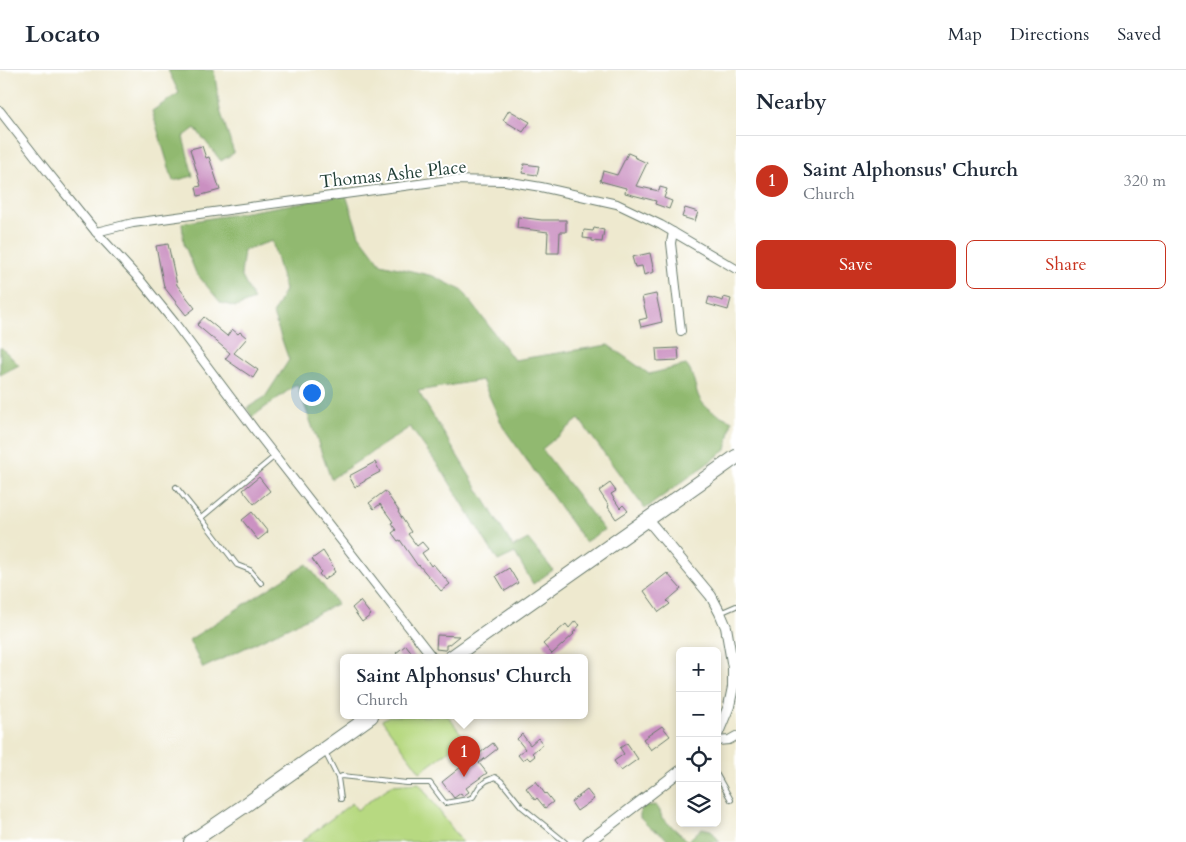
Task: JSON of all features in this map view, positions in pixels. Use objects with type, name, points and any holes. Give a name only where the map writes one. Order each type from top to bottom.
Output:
[{"type":"highway","points":[[457,654],[736,457]]},
{"type":"highway","points":[[191,842],[367,719]]},
{"type":"street","points":[[0,111],[96,232],[141,281],[174,322],[429,654]]},
{"type":"street","name":"Thomas Ashe Place","points":[[96,232],[133,223],[448,180],[505,181],[617,204],[660,225],[736,268]]},
{"type":"street","points":[[672,232],[671,243],[681,331]]},
{"type":"street","points":[[648,520],[711,596],[726,627],[734,668],[729,706],[721,725]]},
{"type":"street","points":[[721,741],[729,740],[736,736]]},
{"type":"street","points":[[588,842],[676,775]]},
{"type":"lane","points":[[201,518],[275,456]]},
{"type":"lane","points":[[176,487],[237,565],[250,570],[261,583]]},
{"type":"lane","points":[[720,613],[736,606]]},
{"type":"lane","points":[[324,750],[338,778],[341,800]]},
{"type":"lane","points":[[338,778],[342,776],[430,784],[445,803],[468,800],[473,797],[479,787],[486,781],[495,777],[501,781],[522,807],[565,842]]},
{"type":"lane","points":[[721,782],[731,800]]},
{"type":"green space","points":[[168,70],[214,70],[220,110],[234,153],[221,161],[195,128],[183,137],[193,176],[173,181],[152,111],[179,93]]},
{"type":"green space","points":[[346,195],[359,235],[381,264],[433,276],[463,291],[514,360],[608,345],[649,374],[686,365],[691,372],[698,395],[704,405],[732,421],[726,450],[645,509],[579,419],[542,449],[604,530],[585,542],[503,427],[482,380],[418,391],[513,547],[528,539],[553,570],[533,584],[515,553],[498,561],[443,472],[410,427],[331,479],[297,384],[252,417],[247,408],[265,397],[289,360],[273,314],[285,290],[272,241],[244,250],[241,275],[254,300],[236,307],[221,303],[196,273],[184,244],[182,223]]},
{"type":"green space","points":[[0,348],[19,365],[0,375]]},
{"type":"green space","points":[[307,564],[337,604],[203,668],[189,640]]},
{"type":"green space","points":[[450,719],[465,739],[420,772],[382,720]]},
{"type":"green space","points":[[419,783],[462,842],[301,842],[352,803],[357,810],[392,785]]},
{"type":"green space","points":[[656,805],[662,818],[688,841],[702,828],[711,830],[720,842],[669,842],[662,834],[650,828],[640,818],[640,811],[644,806]]},
{"type":"building","points":[[509,110],[530,122],[523,132],[503,120]]},
{"type":"building","points":[[202,146],[206,158],[209,157],[220,190],[198,196],[196,187],[201,186],[190,149]]},
{"type":"building","points":[[628,153],[647,163],[636,186],[659,191],[660,187],[667,189],[664,198],[672,201],[669,209],[655,204],[656,201],[625,193],[626,188],[600,181],[603,171],[617,175]]},
{"type":"building","points":[[524,164],[539,166],[537,175],[522,173]]},
{"type":"building","points":[[685,208],[698,212],[695,221],[682,217]]},
{"type":"building","points":[[518,217],[566,220],[566,232],[560,232],[559,253],[547,253],[548,232],[517,228]]},
{"type":"building","points":[[594,228],[604,230],[602,242],[583,238],[584,230],[593,231]]},
{"type":"building","points":[[168,244],[177,285],[195,308],[186,315],[164,287],[156,246]]},
{"type":"building","points":[[650,253],[654,272],[644,275],[642,266],[635,267],[632,257]]},
{"type":"building","points":[[656,294],[662,322],[641,327],[639,320],[647,318],[642,297]]},
{"type":"building","points":[[709,297],[723,301],[724,297],[731,299],[728,310],[707,304]]},
{"type":"building","points":[[204,317],[227,336],[232,329],[238,334],[240,332],[247,338],[234,353],[258,370],[253,378],[225,359],[230,353],[197,325]]},
{"type":"building","points":[[678,348],[679,360],[657,361],[656,349]]},
{"type":"building","points":[[375,462],[380,472],[355,487],[349,476]]},
{"type":"building","points":[[259,477],[270,491],[254,504],[243,490]]},
{"type":"building","points":[[610,483],[616,491],[611,494],[620,508],[623,505],[628,511],[616,519],[599,491]]},
{"type":"building","points":[[385,491],[411,532],[408,534],[417,546],[422,542],[428,549],[422,553],[431,566],[433,564],[450,584],[441,591],[418,566],[400,540],[398,541],[392,533],[396,530],[391,523],[393,522],[380,504],[374,509],[369,503]]},
{"type":"building","points":[[252,512],[268,532],[258,540],[242,520]]},
{"type":"building","points":[[323,551],[335,572],[324,580],[312,559]]},
{"type":"building","points":[[509,568],[518,583],[505,591],[496,576]]},
{"type":"building","points":[[667,573],[681,589],[667,601],[670,604],[659,612],[644,591]]},
{"type":"building","points":[[360,601],[371,615],[362,622],[352,608]]},
{"type":"building","points":[[575,621],[580,625],[574,634],[552,654],[543,644],[566,624],[569,628]]},
{"type":"building","points":[[437,635],[459,636],[446,645],[446,650],[444,650],[436,649]]},
{"type":"building","points":[[406,645],[413,654],[397,654]]},
{"type":"building","points":[[662,726],[670,736],[651,750],[643,739]]},
{"type":"building","points":[[522,734],[530,745],[538,738],[543,744],[532,753],[535,756],[530,760],[527,757],[522,760],[518,755],[525,749],[517,739]]},
{"type":"building","points":[[493,743],[497,749],[479,763],[487,773],[466,788],[469,792],[463,796],[461,793],[454,798],[442,782],[466,763],[462,757],[467,754],[472,759]]},
{"type":"building","points":[[627,743],[638,759],[621,771],[614,761],[624,754],[620,748]]},
{"type":"building","points":[[536,781],[553,802],[545,808],[537,798],[535,800],[526,788]]},
{"type":"building","points":[[587,790],[594,799],[577,811],[571,802]]},
{"type":"place","name":"Saint Alphonsus' Church","points":[[464,777]]}]
